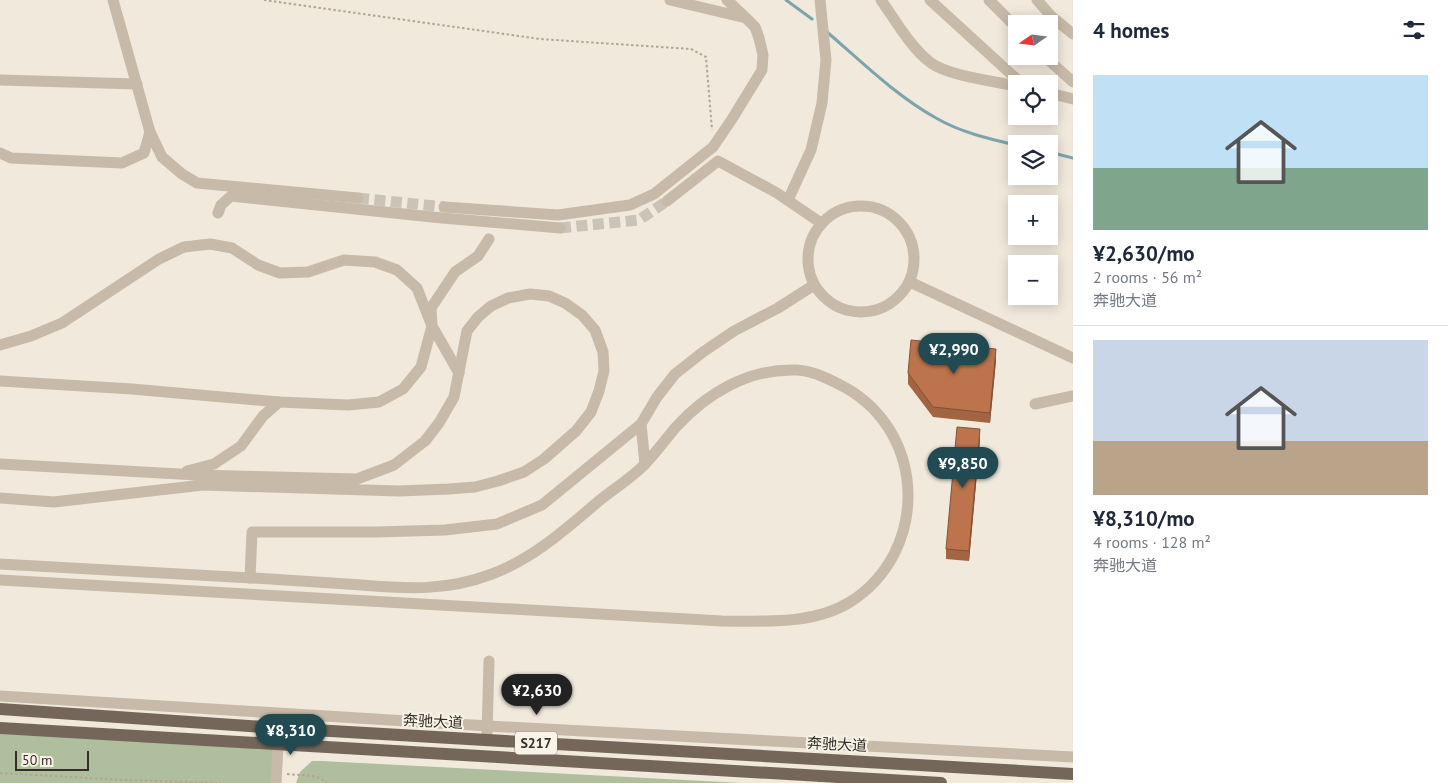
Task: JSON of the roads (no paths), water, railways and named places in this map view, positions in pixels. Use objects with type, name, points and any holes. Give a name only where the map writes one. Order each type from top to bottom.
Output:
[{"type":"main road","name":"奔驰大道","points":[[0,709],[394,735],[1073,774]]},
{"type":"main road","name":"S217","points":[[0,728],[941,783]]},
{"type":"street","points":[[114,0],[150,132],[162,157],[182,174],[197,183],[358,198]]},
{"type":"street","points":[[670,0],[746,18]]},
{"type":"street","points":[[444,207],[558,215],[630,205],[654,194],[713,147],[732,120],[762,70],[763,55],[755,28],[727,0]]},
{"type":"street","points":[[788,200],[811,150],[822,103],[826,60],[820,0]]},
{"type":"street","points":[[881,0],[913,45],[932,63],[956,73],[1008,84]]},
{"type":"street","points":[[930,0],[1012,75]]},
{"type":"street","points":[[989,0],[1008,19]]},
{"type":"street","points":[[1037,0],[1051,16],[1073,34]]},
{"type":"street","points":[[1054,65],[1073,82]]},
{"type":"street","points":[[0,80],[137,84]]},
{"type":"street","points":[[1058,95],[1073,99]]},
{"type":"street","points":[[0,153],[11,158],[122,163],[144,153],[150,132]]},
{"type":"street","points":[[713,147],[718,161],[788,200],[821,223]]},
{"type":"street","points":[[667,201],[718,161]]},
{"type":"street","points":[[218,213],[220,205],[231,196],[249,188]]},
{"type":"street","points":[[231,196],[560,228]]},
{"type":"street","points":[[849,206],[868,206],[885,211],[901,223],[913,243],[914,266],[910,282],[904,292],[879,310],[861,313],[843,310],[829,302],[814,285],[808,261],[813,235],[821,223],[830,215],[849,206]]},
{"type":"street","points":[[0,381],[132,389],[279,402],[348,405],[378,402],[403,389],[421,367],[432,326],[431,308],[455,272],[478,256],[489,240]]},
{"type":"street","points":[[0,345],[31,336],[62,322],[159,259],[184,247],[210,244],[232,248],[258,265],[280,273],[308,272],[344,260],[375,262],[397,270],[417,288],[432,326],[459,373]]},
{"type":"street","points":[[910,282],[1073,358]]},
{"type":"street","points":[[250,578],[252,532],[445,530],[497,524],[542,505],[641,424],[657,397],[675,374],[734,331],[778,308],[814,285]]},
{"type":"street","points":[[0,464],[177,474],[357,479],[394,465],[424,442],[439,423],[454,397],[467,331],[478,317],[491,306],[508,298],[530,294],[549,296],[565,303],[582,315],[595,330],[602,352],[604,371],[599,391],[591,412],[576,431],[560,446],[524,472],[498,482],[475,487],[398,491],[203,485],[54,502],[0,498]]},
{"type":"street","points":[[0,564],[417,589],[453,586],[491,575],[518,563],[546,544],[645,464],[678,425],[705,400],[748,376],[767,371],[800,370],[828,378],[856,394],[878,415],[892,433],[909,485],[907,520],[898,546],[889,565],[872,585],[849,603],[825,614],[790,620],[722,621],[0,580]]},
{"type":"street","points":[[1035,404],[1073,396]]},
{"type":"street","points":[[177,474],[214,464],[241,446],[262,416],[279,402]]},
{"type":"street","points":[[641,424],[645,464]]},
{"type":"street","points":[[487,740],[490,661]]},
{"type":"street","points":[[0,696],[488,726],[1073,757]]},
{"type":"street","points":[[394,720],[394,735]]},
{"type":"street","points":[[277,778],[279,728]]},
{"type":"street","points":[[1022,771],[1023,754]]},
{"type":"waterway","points":[[786,0],[812,19]]},
{"type":"waterway","points":[[827,32],[893,89],[921,109],[945,123],[965,131],[1008,143]]},
{"type":"waterway","points":[[1058,154],[1073,158]]},
{"type":"tunnel","points":[[358,198],[444,207]]},
{"type":"tunnel","points":[[560,228],[639,220],[667,201]]}]
